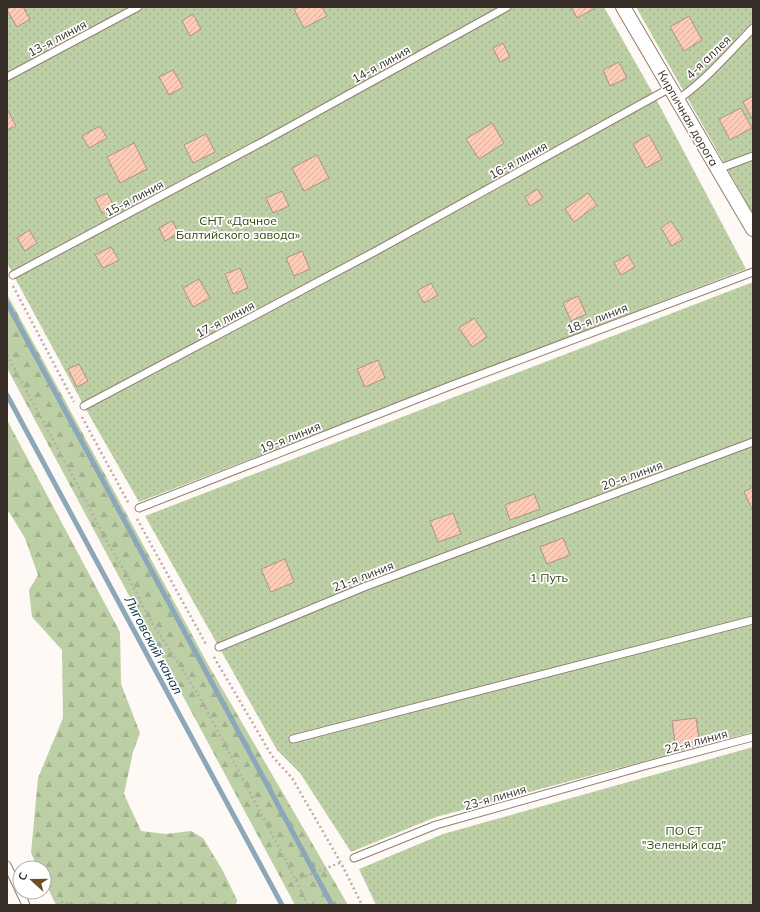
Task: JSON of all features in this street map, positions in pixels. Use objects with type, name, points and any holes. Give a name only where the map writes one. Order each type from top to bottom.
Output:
[{"type":"street","name":"Кирпичная дорога","points":[[623,7],[753,229]]},
{"type":"lane","name":"13-я линия","points":[[7,77],[138,7]]},
{"type":"lane","name":"14-я линия","points":[[266,140],[507,7]]},
{"type":"lane","name":"4-я аллея","points":[[673,94],[686,94],[721,62],[753,28]]},
{"type":"lane","name":"16-я линия","points":[[376,251],[673,94]]},
{"type":"lane","name":"15-я линия","points":[[12,278],[266,140]]},
{"type":"lane","points":[[718,169],[753,156]]},
{"type":"lane","name":"17-я линия","points":[[84,406],[376,251]]},
{"type":"lane","name":"18-я линия","points":[[450,386],[753,272]]},
{"type":"lane","name":"19-я линия","points":[[139,508],[450,386]]},
{"type":"lane","name":"20-я линия","points":[[518,529],[753,442]]},
{"type":"lane","name":"21-я линия","points":[[219,647],[364,587],[518,529]]},
{"type":"lane","points":[[293,739],[753,620]]},
{"type":"lane","name":"22-я линия","points":[[644,766],[753,737]]},
{"type":"lane","name":"23-я линия","points":[[354,858],[436,825],[644,766]]},
{"type":"lane","points":[[7,865],[12,875]]},
{"type":"path","points":[[12,278],[74,403]]},
{"type":"path","points":[[7,355],[104,537],[126,573],[153,625],[203,704],[308,905]]},
{"type":"path","points":[[82,417],[129,504]]},
{"type":"path","points":[[137,518],[210,650]]},
{"type":"path","points":[[214,657],[272,756],[292,778],[341,863],[362,905]]},
{"type":"path","points":[[296,880],[333,866]]},
{"type":"path","points":[[57,905],[61,902],[75,905]]},
{"type":"path","points":[[79,905],[89,903],[110,905]]},
{"type":"green space","name":"СНТ «Дачное Балтийского завода»","points":[[7,7],[604,7],[655,97],[746,269],[139,502],[84,406],[7,263]]},
{"type":"green space","points":[[636,7],[753,7],[753,214]]},
{"type":"green space","name":"1 Путь","points":[[753,282],[753,732],[436,817],[351,852],[300,773],[277,750],[145,516]]},
{"type":"green space","points":[[7,294],[209,666],[348,905],[295,905],[7,368]]},
{"type":"green space","points":[[7,420],[120,632],[121,684],[140,733],[133,752],[124,794],[141,831],[166,834],[191,831],[203,838],[223,871],[237,900],[236,905],[56,905],[52,897],[52,860],[34,860],[31,853],[38,778],[63,718],[62,650],[32,617],[29,590],[38,575],[25,538],[9,512],[7,513]]},
{"type":"green space","name":"ПО СТ \"Зеленый сад\"","points":[[753,747],[753,905],[376,905],[359,869],[443,834]]},
{"type":"building","points":[[11,7],[23,7],[30,19],[17,27],[7,10]]},
{"type":"building","points":[[298,7],[322,7],[327,16],[304,28],[294,9]]},
{"type":"building","points":[[571,7],[597,7],[577,18]]},
{"type":"building","points":[[193,14],[201,29],[190,36],[182,21]]},
{"type":"building","points":[[689,16],[702,40],[684,51],[670,27]]},
{"type":"building","points":[[503,43],[510,57],[500,62],[493,48]]},
{"type":"building","points":[[619,62],[627,78],[610,86],[603,70]]},
{"type":"building","points":[[173,70],[183,87],[169,95],[159,77]]},
{"type":"building","points":[[753,96],[753,120],[743,102]]},
{"type":"building","points":[[741,108],[752,128],[730,140],[719,119]]},
{"type":"building","points":[[7,109],[16,126],[7,130]]},
{"type":"building","points":[[492,123],[504,143],[479,159],[466,139]]},
{"type":"building","points":[[100,126],[107,138],[89,148],[82,136]]},
{"type":"building","points":[[206,134],[215,152],[193,163],[184,145]]},
{"type":"building","points":[[649,135],[662,159],[646,168],[633,144]]},
{"type":"building","points":[[134,143],[147,169],[120,183],[107,157]]},
{"type":"building","points":[[317,155],[329,178],[304,191],[292,168]]},
{"type":"building","points":[[537,189],[543,198],[530,206],[525,197]]},
{"type":"building","points":[[282,191],[289,206],[273,213],[266,198]]},
{"type":"building","points":[[107,193],[114,206],[102,213],[95,199]]},
{"type":"building","points":[[588,193],[597,205],[574,222],[565,209]]},
{"type":"building","points":[[172,221],[179,233],[165,241],[159,228]]},
{"type":"building","points":[[671,221],[683,239],[672,246],[661,228]]},
{"type":"building","points":[[29,230],[37,243],[25,251],[17,238]]},
{"type":"building","points":[[111,247],[119,260],[103,268],[95,255]]},
{"type":"building","points":[[302,251],[310,269],[294,276],[286,258]]},
{"type":"building","points":[[628,255],[635,267],[621,275],[614,263]]},
{"type":"building","points":[[240,268],[248,288],[233,294],[225,274]]},
{"type":"building","points":[[199,279],[210,298],[193,307],[183,288]]},
{"type":"building","points":[[431,283],[438,295],[424,303],[417,291]]},
{"type":"building","points":[[578,296],[586,314],[571,321],[563,303]]},
{"type":"building","points":[[474,318],[487,337],[472,347],[459,328]]},
{"type":"building","points":[[378,360],[385,378],[365,387],[357,369]]},
{"type":"building","points":[[79,364],[88,381],[77,387],[68,369]]},
{"type":"building","points":[[753,487],[753,511],[744,492]]},
{"type":"building","points":[[534,494],[540,509],[510,520],[505,505]]},
{"type":"building","points":[[453,513],[461,534],[438,542],[430,521]]},
{"type":"building","points":[[563,538],[570,555],[547,564],[540,547]]},
{"type":"building","points":[[285,559],[294,582],[271,592],[261,569]]},
{"type":"building","points":[[696,718],[700,745],[676,749],[672,721]]},
{"type":"waterway","points":[[7,303],[332,905]]},
{"type":"waterway","name":"Лиговский канал","points":[[7,395],[282,905]]}]
